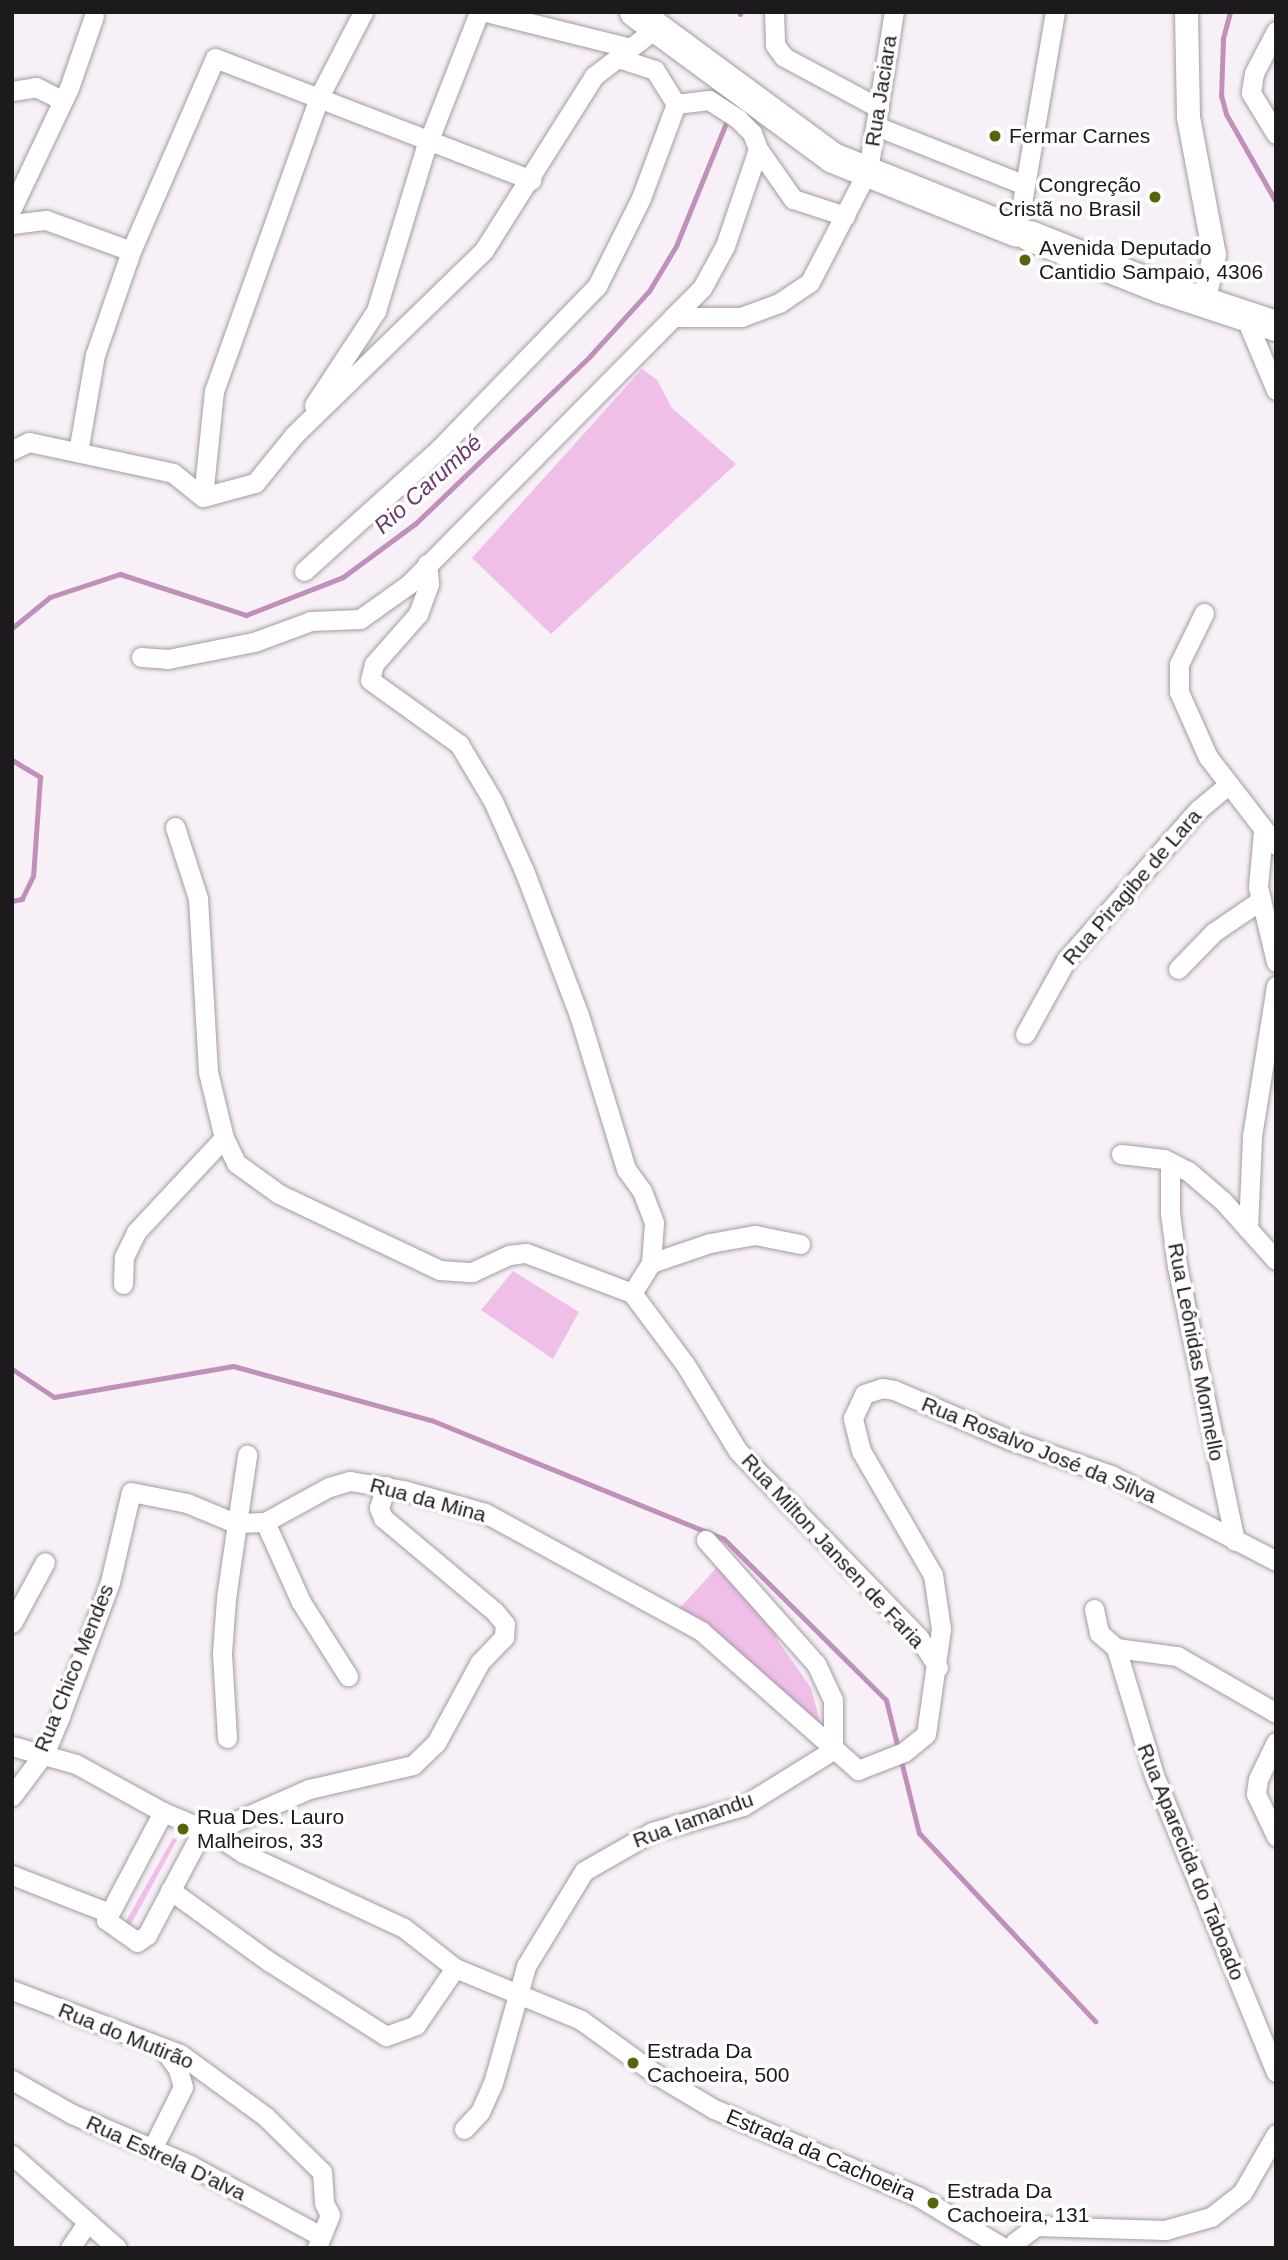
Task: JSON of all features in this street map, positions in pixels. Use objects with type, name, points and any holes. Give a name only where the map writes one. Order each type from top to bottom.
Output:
[{"type":"main road","points":[[645,21],[833,158],[1203,303],[1246,319],[1276,326]]},
{"type":"street","points":[[203,497],[214,391],[319,97],[363,12]]},
{"type":"street","points":[[203,497],[255,483],[294,435],[376,311],[429,139],[479,12]]},
{"type":"street","points":[[486,12],[624,53],[655,70],[676,104]]},
{"type":"street","points":[[775,12],[775,45],[794,64],[878,117],[1026,185]]},
{"type":"street","name":"Rua Jaciara","points":[[673,317],[741,317],[779,303],[810,282],[868,170],[894,12]]},
{"type":"street","points":[[1024,234],[1026,185],[1055,12]]},
{"type":"street","points":[[1186,12],[1188,117],[1214,254],[1203,303]]},
{"type":"street","points":[[94,16],[63,101],[13,221],[46,220],[131,251]]},
{"type":"street","points":[[294,435],[484,250],[531,180],[594,76],[624,53],[645,21]]},
{"type":"street","points":[[1276,31],[1254,73],[1251,93],[1276,134]]},
{"type":"street","points":[[78,452],[95,355],[131,251],[215,58],[531,180]]},
{"type":"street","points":[[12,91],[36,88],[63,101]]},
{"type":"street","points":[[676,104],[709,100],[752,133],[758,149],[793,199],[845,216]]},
{"type":"street","points":[[304,571],[440,448],[597,286],[641,198],[676,104]]},
{"type":"street","points":[[141,657],[168,659],[267,639],[311,621],[360,619],[409,584],[702,288],[725,246],[758,149]]},
{"type":"street","points":[[1246,319],[1276,390]]},
{"type":"street","points":[[12,450],[29,442],[173,472],[203,497]]},
{"type":"street","points":[[175,827],[198,898],[208,1072],[224,1138],[236,1163],[264,1186],[440,1270],[472,1272],[509,1255],[526,1253],[632,1293],[651,1264],[654,1223],[642,1191],[626,1168],[555,946],[493,801],[458,744],[370,680],[374,664],[418,614],[429,584],[427,564]]},
{"type":"street","points":[[1204,613],[1179,664],[1179,692],[1208,757],[1269,838],[1256,871],[1276,961]]},
{"type":"street","name":"Rua Piragibe de Lara","points":[[1025,1034],[1066,960],[1198,810],[1228,785]]},
{"type":"street","points":[[1178,970],[1214,932],[1261,900]]},
{"type":"street","points":[[1248,1229],[1252,1136],[1276,986]]},
{"type":"street","points":[[123,1284],[124,1257],[136,1232],[224,1138]]},
{"type":"street","points":[[1121,1154],[1170,1162],[1201,1181],[1276,1260]]},
{"type":"street","name":"Rua Leônidas Mormello","points":[[1170,1162],[1170,1213],[1177,1266],[1235,1541]]},
{"type":"street","points":[[651,1264],[710,1243],[755,1234],[800,1244]]},
{"type":"street","name":"Rua Milton Jansen de Faria","points":[[632,1293],[685,1364],[728,1436],[919,1638],[938,1667]]},
{"type":"street","name":"Rua Rosalvo José da Silva","points":[[938,1667],[941,1629],[933,1575],[861,1451],[855,1431],[856,1404],[873,1390],[894,1390],[1010,1440],[1124,1481],[1276,1561]]},
{"type":"street","points":[[227,1738],[222,1653],[235,1523],[247,1455]]},
{"type":"street","name":"Rua da Mina","points":[[111,1574],[131,1492],[187,1503],[235,1523],[265,1522],[328,1487],[350,1481],[386,1486],[485,1513],[701,1631],[858,1770],[905,1752],[926,1734],[938,1667]]},
{"type":"street","points":[[163,1812],[107,1912],[109,1926],[137,1942],[147,1935],[206,1831],[309,1789],[414,1765],[436,1743],[481,1662],[504,1637],[505,1624],[494,1611],[383,1518],[379,1508],[386,1486]]},
{"type":"street","points":[[265,1522],[313,1625],[348,1676]]},
{"type":"street","points":[[706,1540],[816,1664],[834,1700],[833,1750]]},
{"type":"street","points":[[12,1623],[45,1563]]},
{"type":"street","name":"Rua Chico Mendes","points":[[12,1796],[45,1752],[111,1574]]},
{"type":"street","name":"Rua Aparecida do Taboado","points":[[1094,1609],[1099,1633],[1116,1648],[1154,1774],[1276,2072]]},
{"type":"street","points":[[1116,1648],[1177,1656],[1276,1713]]},
{"type":"street","points":[[1276,1742],[1258,1779],[1256,1794],[1276,1836]]},
{"type":"street","name":"Estrada da Cachoeira","points":[[12,1746],[45,1752],[206,1831],[243,1853],[404,1928],[455,1968],[581,2020],[657,2075],[714,2109],[919,2197],[1004,2248]]},
{"type":"street","name":"Rua Iamandu","points":[[464,2129],[480,2112],[493,2083],[518,1993],[542,1936],[592,1863],[666,1826],[743,1805],[833,1750]]},
{"type":"street","points":[[12,1875],[107,1912]]},
{"type":"street","points":[[170,1891],[386,2036],[408,2031],[423,2018],[455,1968]]},
{"type":"street","name":"Rua do Mutirão","points":[[12,1990],[164,2050],[206,2070],[266,2117],[322,2172],[324,2203],[330,2215],[319,2242]]},
{"type":"street","points":[[153,2147],[183,2087],[178,2069],[164,2050]]},
{"type":"street","name":"Rua Estrela D'alva","points":[[12,2080],[72,2114],[153,2147],[319,2242]]},
{"type":"street","points":[[1015,2248],[1015,2242],[1036,2226],[1165,2230],[1211,2217],[1242,2193],[1276,2134]]},
{"type":"street","points":[[12,2155],[117,2248]]},
{"type":"street","points":[[69,2248],[87,2224]]},
{"type":"shaded area","points":[[642,369],[657,380],[672,408],[736,464],[551,634],[472,558]]},
{"type":"shaded area","points":[[513,1271],[579,1312],[553,1359],[481,1310]]},
{"type":"shaded area","points":[[719,1565],[771,1617],[778,1641],[811,1688],[823,1732],[677,1611]]},
{"type":"shaded area","points":[[173,1838],[177,1840],[130,1926],[125,1923]]},
{"type":"waterway","points":[[1230,12],[1223,39],[1221,95],[1226,114],[1276,202]]},
{"type":"waterway","name":"Rio Carumbé","points":[[12,628],[50,597],[120,574],[246,615],[343,577],[416,523],[590,356],[649,291],[676,246],[728,118]]},
{"type":"waterway","name":"Rio Carumbé","points":[[12,760],[40,777],[33,876],[22,899],[12,901]]},
{"type":"waterway","points":[[12,1369],[54,1397],[233,1366],[431,1420],[724,1539],[886,1700],[919,1833],[1095,2021]]},
{"type":"place","name":"Fermar Carnes","points":[[995,136]]},
{"type":"place","name":"Congreção Cristã no Brasil","points":[[1155,197]]},
{"type":"place","name":"Avenida Deputado Cantidio Sampaio, 4306","points":[[1025,260]]},
{"type":"place","name":"Rua Des. Lauro Malheiros, 33","points":[[183,1829]]},
{"type":"place","name":"Estrada Da Cachoeira, 500","points":[[633,2063]]},
{"type":"place","name":"Estrada Da Cachoeira, 131","points":[[933,2203]]}]
